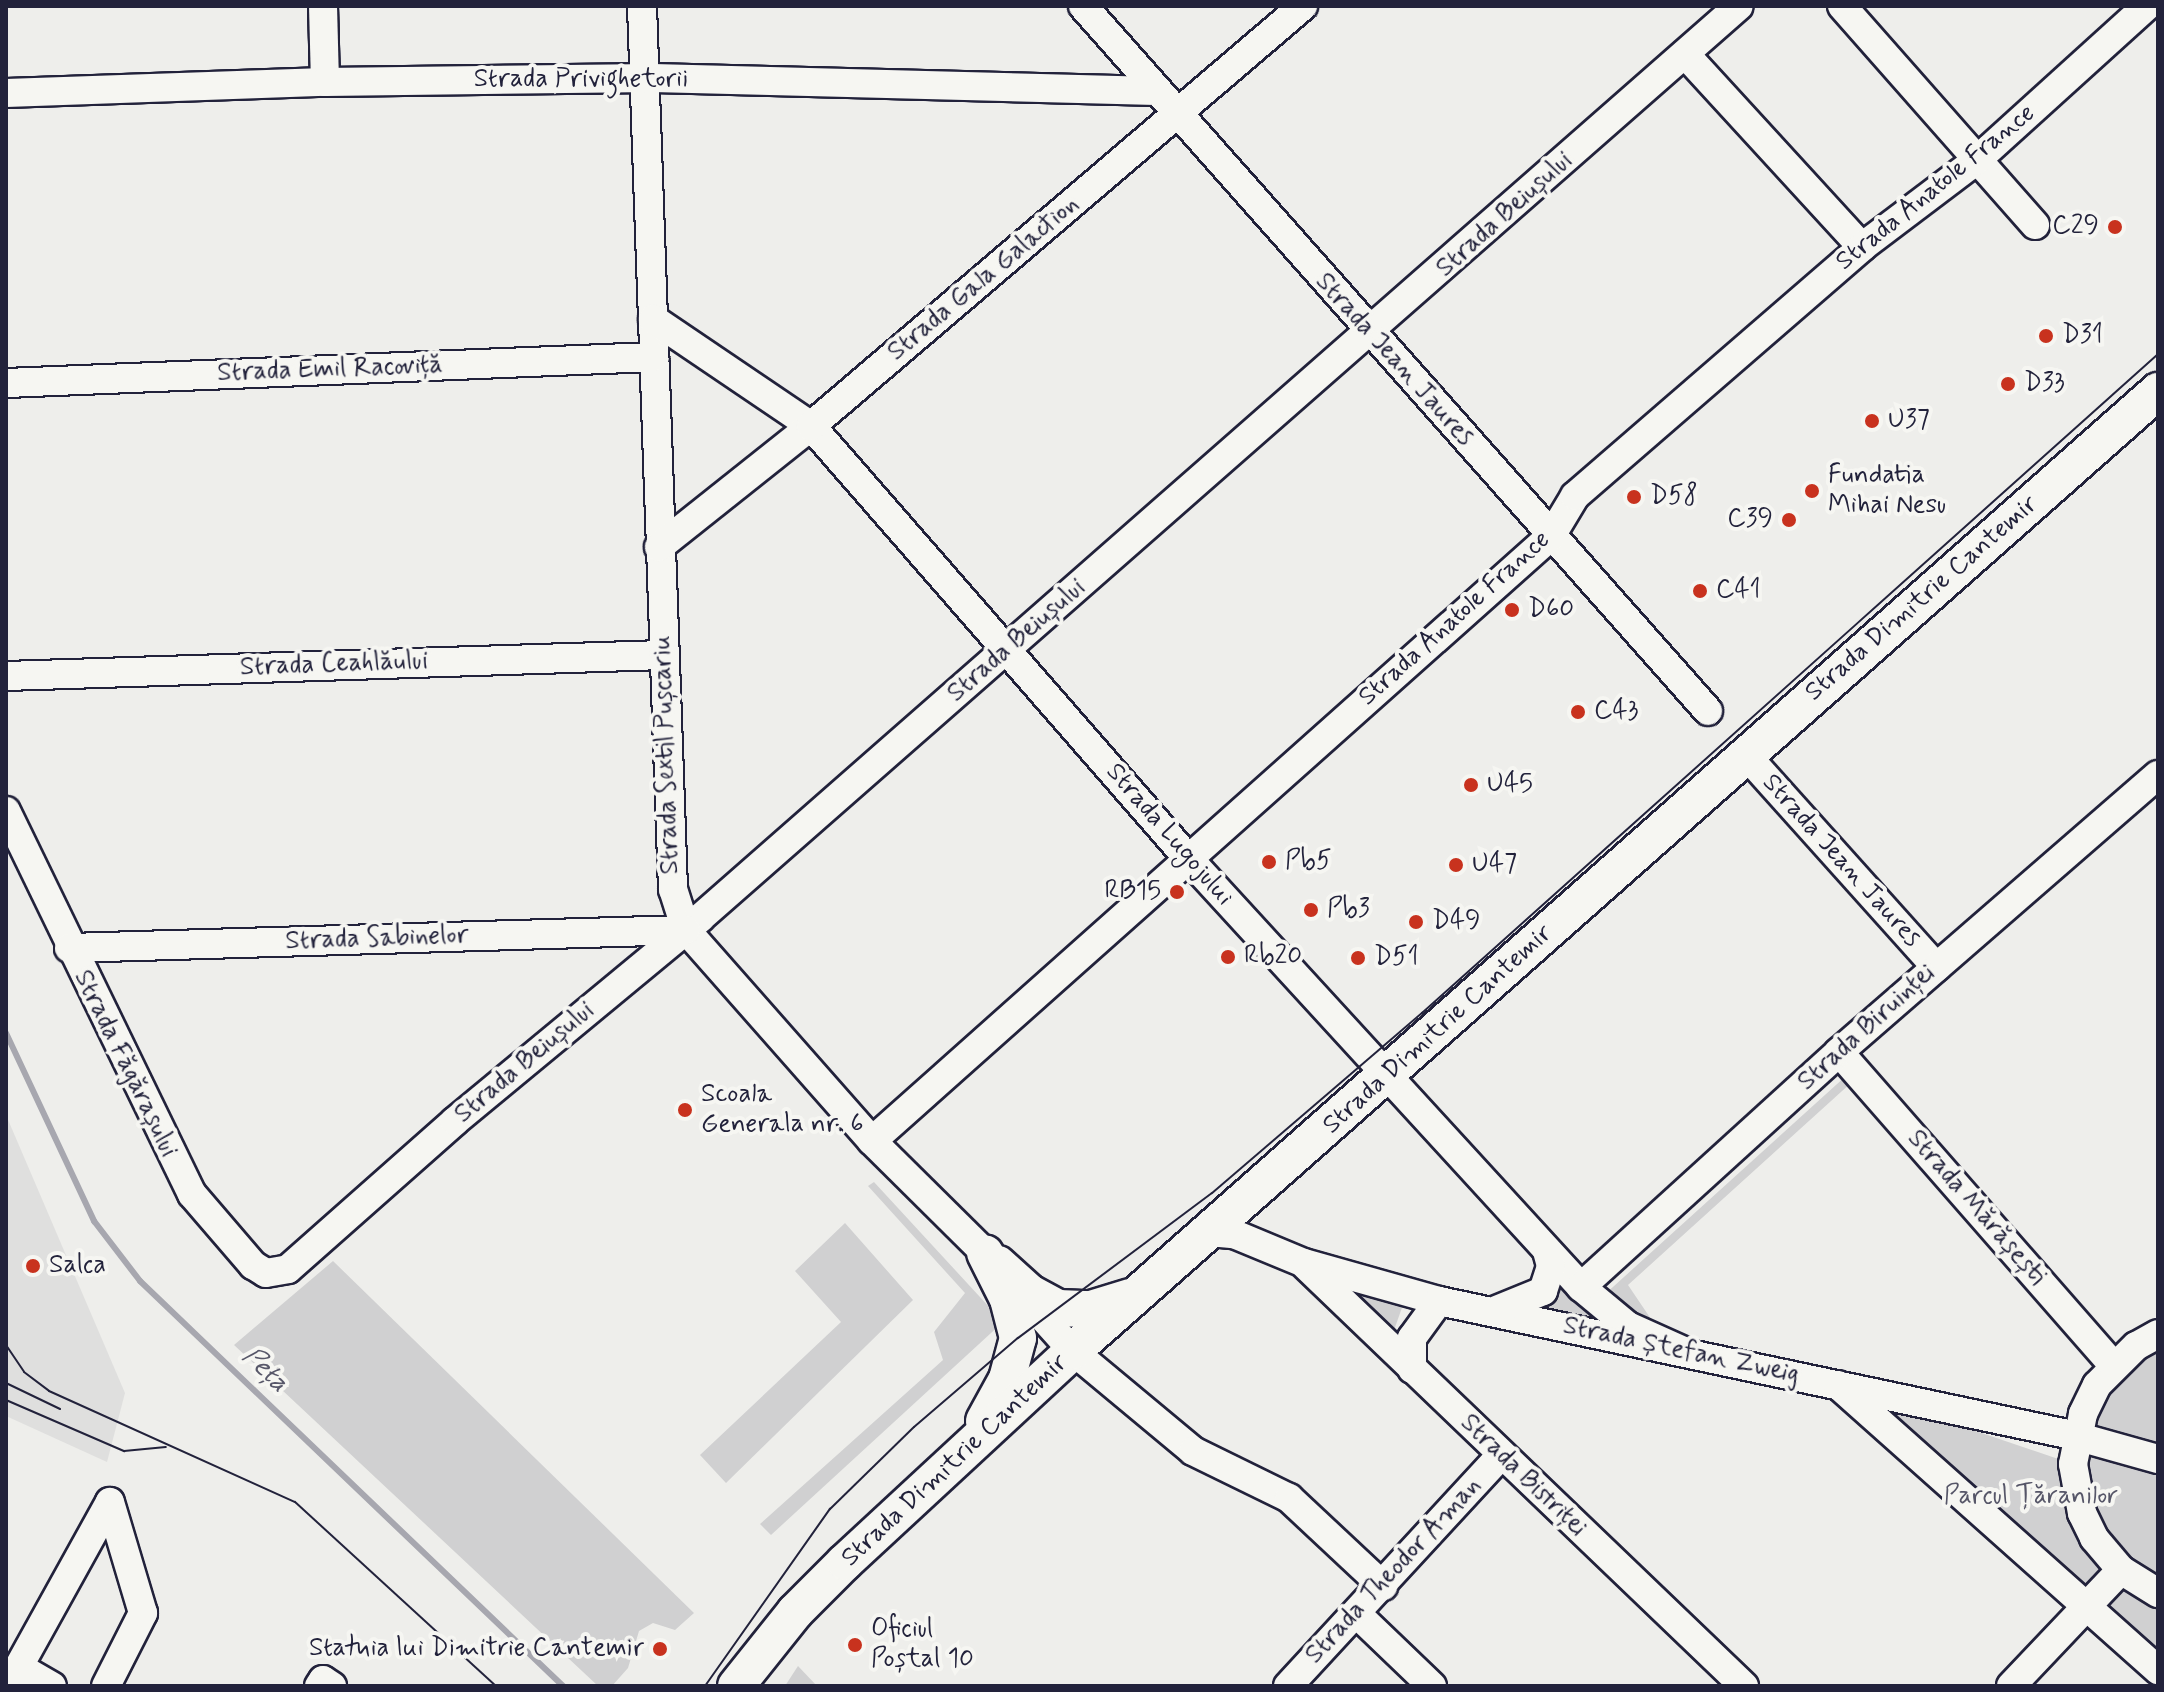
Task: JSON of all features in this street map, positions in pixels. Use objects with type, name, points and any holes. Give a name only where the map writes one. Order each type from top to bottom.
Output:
[{"type":"main road","name":"Strada Dimitrie Cantemir","points":[[736,1686],[795,1612],[1073,1351],[1386,1078],[2158,391]]},
{"type":"main road","points":[[985,1253],[1030,1293],[1058,1308],[1091,1309],[1139,1294]]},
{"type":"main road","points":[[967,1449],[995,1404],[1016,1352],[1013,1312],[985,1253]]},
{"type":"street","points":[[323,6],[325,82]]},
{"type":"street","name":"Strada Sextil Pușcariu","points":[[642,6],[673,889],[686,930],[872,1141],[985,1253],[1073,1351],[1193,1451],[1289,1498],[1383,1586]]},
{"type":"street","name":"Strada Jean Jaures","points":[[1083,6],[1370,334],[1708,711]]},
{"type":"street","name":"Strada Gala Galaction","points":[[659,547],[811,426],[1303,6]]},
{"type":"street","name":"Strada Beiușului","points":[[288,1269],[686,930],[1370,334],[1739,6]]},
{"type":"street","points":[[1842,6],[2035,225]]},
{"type":"street","name":"Strada Anatole France","points":[[872,1141],[1187,857],[1551,536],[1575,496],[1862,247],[1977,160],[2147,6]]},
{"type":"street","points":[[1685,54],[1862,247]]},
{"type":"street","name":"Strada Privighetorii","points":[[6,93],[325,82],[643,79],[1156,91]]},
{"type":"street","name":"Strada Lugojului","points":[[653,319],[811,426],[1187,857],[1547,1251],[1581,1287],[1628,1326],[1684,1351]]},
{"type":"street","name":"Strada Emil Racoviță","points":[[6,383],[654,357]]},
{"type":"street","name":"Strada Ceahlăului","points":[[6,676],[663,655]]},
{"type":"street","name":"Strada Jean Jaures","points":[[1746,755],[1936,967]]},
{"type":"street","name":"Strada Biruinței","points":[[1581,1287],[1839,1052],[2158,775]]},
{"type":"street","name":"Strada Făgărașului","points":[[6,811],[69,948],[192,1194],[253,1265],[266,1273],[288,1269]]},
{"type":"street","name":"Strada Sabinelor","points":[[69,948],[686,930]]},
{"type":"street","name":"Strada Mărășești","points":[[1839,1052],[2113,1365]]},
{"type":"street","name":"Strada Ștefan Zweig","points":[[1209,1232],[1253,1240],[1304,1263],[1439,1301],[2076,1436],[2158,1459]]},
{"type":"street","points":[[1494,1312],[1543,1291],[1551,1266],[1547,1251]]},
{"type":"street","name":"Strada Bistriței","points":[[1304,1263],[1500,1456],[1744,1686]]},
{"type":"street","points":[[1412,1369],[1412,1338],[1439,1301]]},
{"type":"street","points":[[2158,1334],[2113,1365],[2084,1409],[2076,1436],[2073,1464],[2082,1513],[2094,1538],[2121,1570],[2158,1593]]},
{"type":"street","points":[[1837,1384],[2158,1670]]},
{"type":"street","name":"Strada Theodor Aman","points":[[1288,1686],[1500,1456]]},
{"type":"street","points":[[52,1686],[14,1676],[110,1502],[143,1613],[106,1686]]},
{"type":"street","points":[[2011,1686],[2121,1570]]},
{"type":"street","points":[[1357,1614],[1432,1686]]},
{"type":"street","points":[[319,1686],[323,1680],[332,1686]]},
{"type":"shaded area","points":[[6,1115],[125,1393],[107,1462],[6,1416]]},
{"type":"green space","points":[[1847,1075],[1852,1082],[1628,1285],[1653,1322],[1672,1329],[1666,1336],[1603,1296]]},
{"type":"green space","points":[[874,1182],[1003,1322],[771,1535],[760,1524],[943,1360],[934,1332],[965,1293],[868,1186]]},
{"type":"green space","points":[[845,1223],[913,1300],[726,1483],[700,1455],[841,1322],[795,1271]]},
{"type":"green space","points":[[333,1261],[694,1613],[675,1630],[653,1623],[639,1631],[628,1668],[612,1686],[598,1686],[234,1345]]},
{"type":"green space","points":[[1559,1278],[1618,1326],[1533,1313],[1549,1300]]},
{"type":"green space","points":[[1354,1292],[1404,1302],[1393,1333]]},
{"type":"green space","name":"Parcul Țăranilor","points":[[2158,1334],[2158,1670],[1837,1384],[2073,1464],[2083,1414]]},
{"type":"green space","points":[[798,1666],[817,1686],[785,1686]]},
{"type":"waterway","name":"Peța","points":[[6,1033],[94,1221],[140,1281],[563,1686]]},
{"type":"tram line","points":[[705,1686],[830,1509],[914,1427],[1018,1338],[1212,1193],[1422,1013],[2158,354]]},
{"type":"tram line","points":[[6,1345],[24,1372],[49,1391],[295,1502],[496,1686]]},
{"type":"tram line","points":[[6,1383],[60,1409]]},
{"type":"tram line","points":[[6,1400],[124,1451],[166,1447]]},
{"type":"place","name":"C29","points":[[2115,227]]},
{"type":"place","name":"D31","points":[[2046,336]]},
{"type":"place","name":"D33","points":[[2008,384]]},
{"type":"place","name":"U37","points":[[1872,421]]},
{"type":"place","name":"Fundatia Mihai Nesu","points":[[1812,491]]},
{"type":"place","name":"D58","points":[[1634,497]]},
{"type":"place","name":"C39","points":[[1789,520]]},
{"type":"place","name":"C41","points":[[1700,591]]},
{"type":"place","name":"D60","points":[[1512,610]]},
{"type":"place","name":"C43","points":[[1578,712]]},
{"type":"place","name":"U45","points":[[1471,785]]},
{"type":"place","name":"Pb5","points":[[1269,862]]},
{"type":"place","name":"U47","points":[[1456,865]]},
{"type":"place","name":"RB15","points":[[1177,892]]},
{"type":"place","name":"Pb3","points":[[1311,910]]},
{"type":"place","name":"D49","points":[[1416,922]]},
{"type":"place","name":"Rb20","points":[[1228,957]]},
{"type":"place","name":"D51","points":[[1358,958]]},
{"type":"place","name":"Scoala Generala nr. 6","points":[[685,1110]]},
{"type":"place","name":"Salca","points":[[33,1266]]},
{"type":"place","name":"Oficiul Poștal 10","points":[[855,1645]]},
{"type":"place","name":"Statuia lui Dimitrie Cantemir","points":[[660,1649]]}]
